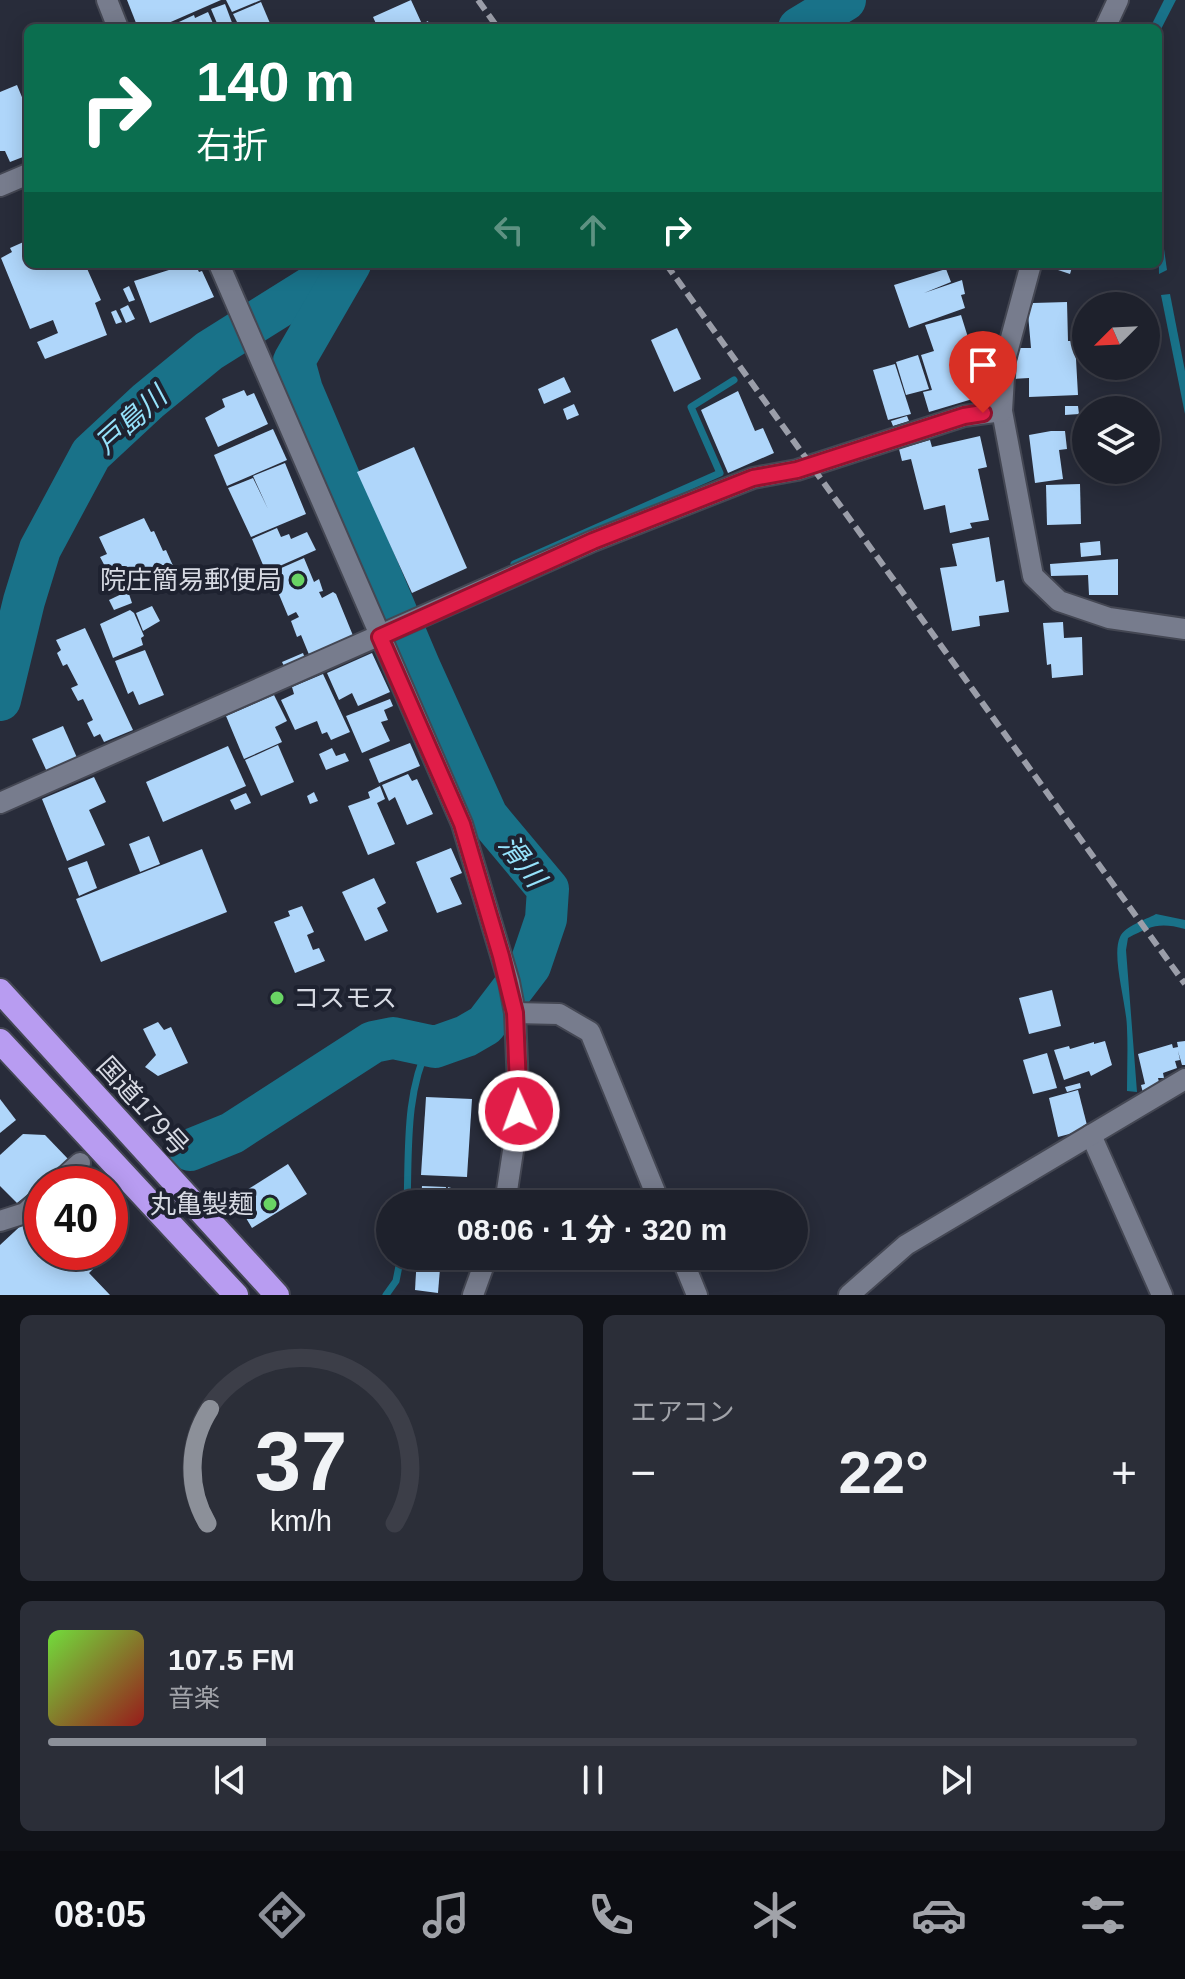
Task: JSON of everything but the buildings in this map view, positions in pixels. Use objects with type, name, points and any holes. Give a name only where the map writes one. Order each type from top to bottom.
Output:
[{"type":"highway","name":"国道179号","points":[[0,991],[277,1295]]},
{"type":"highway","points":[[0,1041],[236,1295]]},
{"type":"street","points":[[107,0],[116,24]]},
{"type":"street","points":[[1107,24],[1118,0]]},
{"type":"street","points":[[0,186],[24,176]]},
{"type":"street","points":[[221,268],[462,824],[509,982],[515,1013],[519,1111],[507,1190]]},
{"type":"street","points":[[1030,268],[1005,360],[1002,411],[1033,576],[1059,601],[1109,618],[1185,629]]},
{"type":"street","points":[[0,803],[593,541],[753,478],[797,470],[964,416],[1002,411]]},
{"type":"street","points":[[515,1013],[559,1014],[590,1032],[654,1190]]},
{"type":"street","points":[[849,1295],[906,1245],[1185,1079]]},
{"type":"street","points":[[1091,1135],[1162,1295]]},
{"type":"street","points":[[77,1166],[80,1163]]},
{"type":"street","points":[[0,1221],[24,1213]]},
{"type":"street","points":[[473,1295],[482,1270]]},
{"type":"street","points":[[687,1270],[697,1295]]},
{"type":"water","points":[[1164,0],[1176,0],[1162,27],[1162,24],[1152,24]]},
{"type":"water","points":[[1162,235],[1167,270],[1159,274],[1159,268],[1162,268]]},
{"type":"water","points":[[1170,294],[1185,371],[1185,414],[1161,295]]},
{"type":"water","points":[[1156,914],[1185,920],[1185,929],[1155,926],[1128,938],[1126,950],[1137,1092],[1127,1091],[1127,1029],[1118,968],[1118,945],[1126,930]]},
{"type":"waterway","name":"滑川","points":[[806,24],[845,0]]},
{"type":"waterway","name":"戸島川","points":[[0,700],[40,549],[91,454],[148,401],[209,351],[342,268]]},
{"type":"waterway","name":"滑川","points":[[190,1150],[232,1133],[373,1042],[393,1038],[435,1047],[466,1036],[485,1025],[530,966],[546,919],[548,889],[487,816],[420,668],[302,390],[294,361],[348,268]]},
{"type":"waterway","points":[[514,564],[720,473],[691,407],[734,380]]},
{"type":"waterway","points":[[407,1190],[412,1102],[421,1063],[429,1045]]},
{"type":"waterway","points":[[386,1295],[396,1281],[398,1270]]},
{"type":"railway","points":[[478,0],[495,24]]},
{"type":"railway","points":[[669,268],[1185,984]]},
{"type":"place","name":"院庄簡易郵便局","points":[[298,580]]},
{"type":"place","name":"コスモス","points":[[277,998]]},
{"type":"place","name":"丸亀製麺","points":[[270,1204]]},
{"type":"route","points":[[519,1111],[515,1013],[509,982],[462,824],[380,637],[593,541],[753,478],[797,470],[964,416],[983,413]]}]
